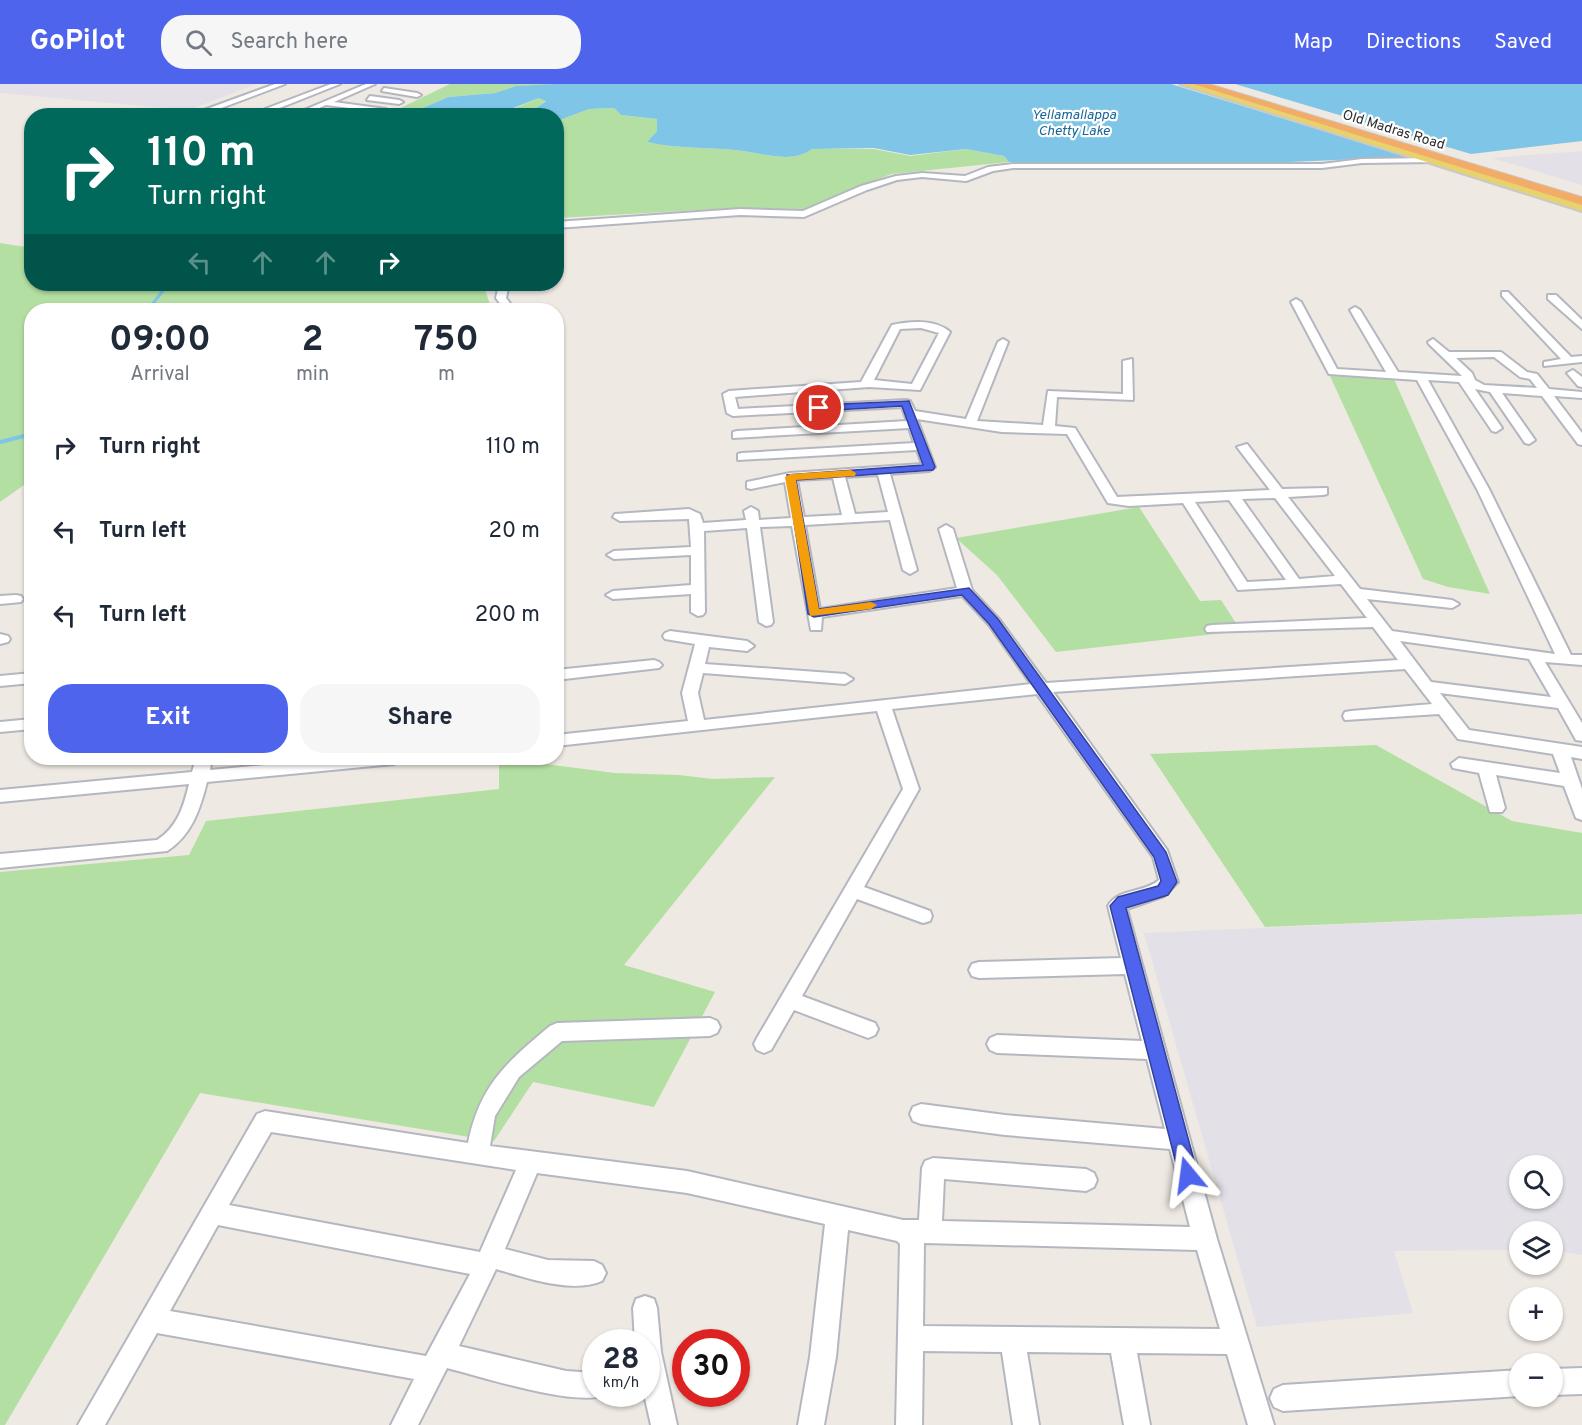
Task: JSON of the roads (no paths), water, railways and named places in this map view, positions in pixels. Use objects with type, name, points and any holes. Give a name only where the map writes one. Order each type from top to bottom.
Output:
[{"type":"highway","name":"Old Madras Road","points":[[1198,84],[1582,195]]},
{"type":"highway","name":"Old Madras Road","points":[[1213,84],[1396,137],[1459,161],[1582,201]]},
{"type":"main road","points":[[1185,84],[1582,207]]},
{"type":"main road","points":[[1226,84],[1396,137],[1582,191]]},
{"type":"street","points":[[214,108],[282,84]]},
{"type":"street","points":[[267,103],[314,84]]},
{"type":"street","points":[[245,97],[267,103],[285,102],[338,84],[366,86],[417,95]]},
{"type":"street","points":[[312,108],[366,86]]},
{"type":"street","points":[[345,95],[399,102]]},
{"type":"street","points":[[324,103],[363,108]]},
{"type":"street","points":[[564,224],[740,212],[804,214],[864,188],[896,178],[922,175],[966,179],[991,169],[1013,166],[1165,164],[1322,166],[1374,160],[1432,160]]},
{"type":"street","points":[[1505,294],[1569,361]]},
{"type":"street","points":[[1552,297],[1581,324]]},
{"type":"street","points":[[1296,302],[1333,372],[1466,380],[1482,388],[1494,390],[1582,395]]},
{"type":"street","points":[[1355,310],[1394,375]]},
{"type":"street","points":[[751,485],[790,477],[929,467],[910,414],[916,388],[945,332],[938,328],[908,325],[896,327],[863,386],[729,394],[733,412],[910,414],[1002,428],[1071,431],[1113,500],[1323,491]]},
{"type":"street","points":[[971,422],[1003,342]]},
{"type":"street","points":[[1433,342],[1468,375],[1466,380],[1496,428]]},
{"type":"street","points":[[1445,355],[1497,354],[1524,375],[1533,376],[1582,441]]},
{"type":"street","points":[[1548,364],[1582,359]]},
{"type":"street","points":[[1049,429],[1052,393],[1129,398],[1128,361]]},
{"type":"street","points":[[1574,374],[1582,384]]},
{"type":"street","points":[[1421,376],[1483,489],[1566,660]]},
{"type":"street","points":[[867,382],[916,388]]},
{"type":"street","points":[[1494,390],[1529,440]]},
{"type":"street","points":[[737,435],[910,414]]},
{"type":"street","points":[[742,457],[920,446]]},
{"type":"street","points":[[1243,447],[1464,735],[1582,753]]},
{"type":"street","points":[[883,471],[910,570]]},
{"type":"street","points":[[838,474],[849,518]]},
{"type":"street","points":[[790,477],[815,620],[965,591]]},
{"type":"street","points":[[1233,496],[1294,584]]},
{"type":"street","points":[[1187,498],[1243,587],[1345,580]]},
{"type":"street","points":[[620,517],[689,513],[695,516],[698,612]]},
{"type":"street","points":[[697,527],[752,517],[798,521],[895,516]]},
{"type":"street","points":[[752,517],[766,622]]},
{"type":"street","points":[[946,529],[965,591],[994,622],[1042,688],[1161,855],[1167,870],[1169,882],[1163,890],[1124,901],[1117,906],[1206,1239],[1261,1425]]},
{"type":"street","points":[[614,555],[697,550]]},
{"type":"street","points":[[613,595],[686,591],[698,587]]},
{"type":"street","points":[[1355,593],[1452,604]]},
{"type":"street","points":[[0,600],[16,598]]},
{"type":"street","points":[[1212,629],[1377,622]]},
{"type":"street","points":[[1388,635],[1535,657],[1582,660]]},
{"type":"street","points":[[670,636],[747,646]]},
{"type":"street","points":[[697,726],[690,693],[703,642]]},
{"type":"street","points":[[1535,657],[1582,735]]},
{"type":"street","points":[[564,674],[654,664]]},
{"type":"street","points":[[564,740],[1042,688],[1410,664]]},
{"type":"street","points":[[698,668],[845,679]]},
{"type":"street","points":[[0,681],[24,679]]},
{"type":"street","points":[[1426,686],[1563,704]]},
{"type":"street","points":[[764,1044],[910,789],[883,706]]},
{"type":"street","points":[[1351,716],[1443,708]]},
{"type":"street","points":[[0,727],[24,725]]},
{"type":"street","points":[[1560,750],[1582,814]]},
{"type":"street","points":[[1459,764],[1571,781]]},
{"type":"street","points":[[0,861],[161,846],[173,842],[180,833],[203,765]]},
{"type":"street","points":[[0,796],[200,777],[270,765]]},
{"type":"street","points":[[1486,768],[1496,808]]},
{"type":"street","points":[[853,890],[923,916]]},
{"type":"street","points":[[979,970],[1133,966]]},
{"type":"street","points":[[789,1000],[868,1029]]},
{"type":"street","points":[[477,1155],[485,1114],[512,1071],[557,1032],[710,1026]]},
{"type":"street","points":[[997,1044],[1156,1050]]},
{"type":"street","points":[[921,1114],[1005,1125],[1179,1140]]},
{"type":"street","points":[[91,1425],[265,1121],[477,1155],[687,1182],[903,1231],[1206,1239]]},
{"type":"street","points":[[404,1425],[488,1260],[531,1162]]},
{"type":"street","points":[[930,1231],[933,1167],[1086,1180]]},
{"type":"street","points":[[213,1213],[548,1272],[594,1273]]},
{"type":"street","points":[[811,1425],[823,1357],[838,1216]]},
{"type":"street","points":[[903,1231],[912,1240],[909,1425]]},
{"type":"street","points":[[645,1308],[646,1329]]},
{"type":"street","points":[[151,1320],[582,1385]]},
{"type":"street","points":[[909,1338],[1236,1342]]},
{"type":"street","points":[[1013,1340],[1026,1425]]},
{"type":"street","points":[[1122,1342],[1137,1425]]},
{"type":"street","points":[[1563,1382],[1582,1381]]},
{"type":"street","points":[[1284,1398],[1509,1384]]},
{"type":"street","points":[[658,1407],[664,1425]]},
{"type":"water","name":"Yellamallappa Chetty Lake","points":[[557,84],[1171,84],[1408,157],[1289,162],[1009,162],[1004,156],[966,149],[910,155],[874,148],[812,149],[804,154],[785,157],[647,142],[657,131],[657,119],[621,115],[614,108],[589,109],[564,118],[564,108],[536,108],[546,101],[539,98],[513,108],[423,108],[448,97],[495,93],[516,86]]},
{"type":"water","points":[[1235,84],[1582,84],[1582,141],[1471,154]]},
{"type":"waterway","points":[[153,303],[163,291]]},
{"type":"waterway","points":[[0,442],[24,436]]}]
